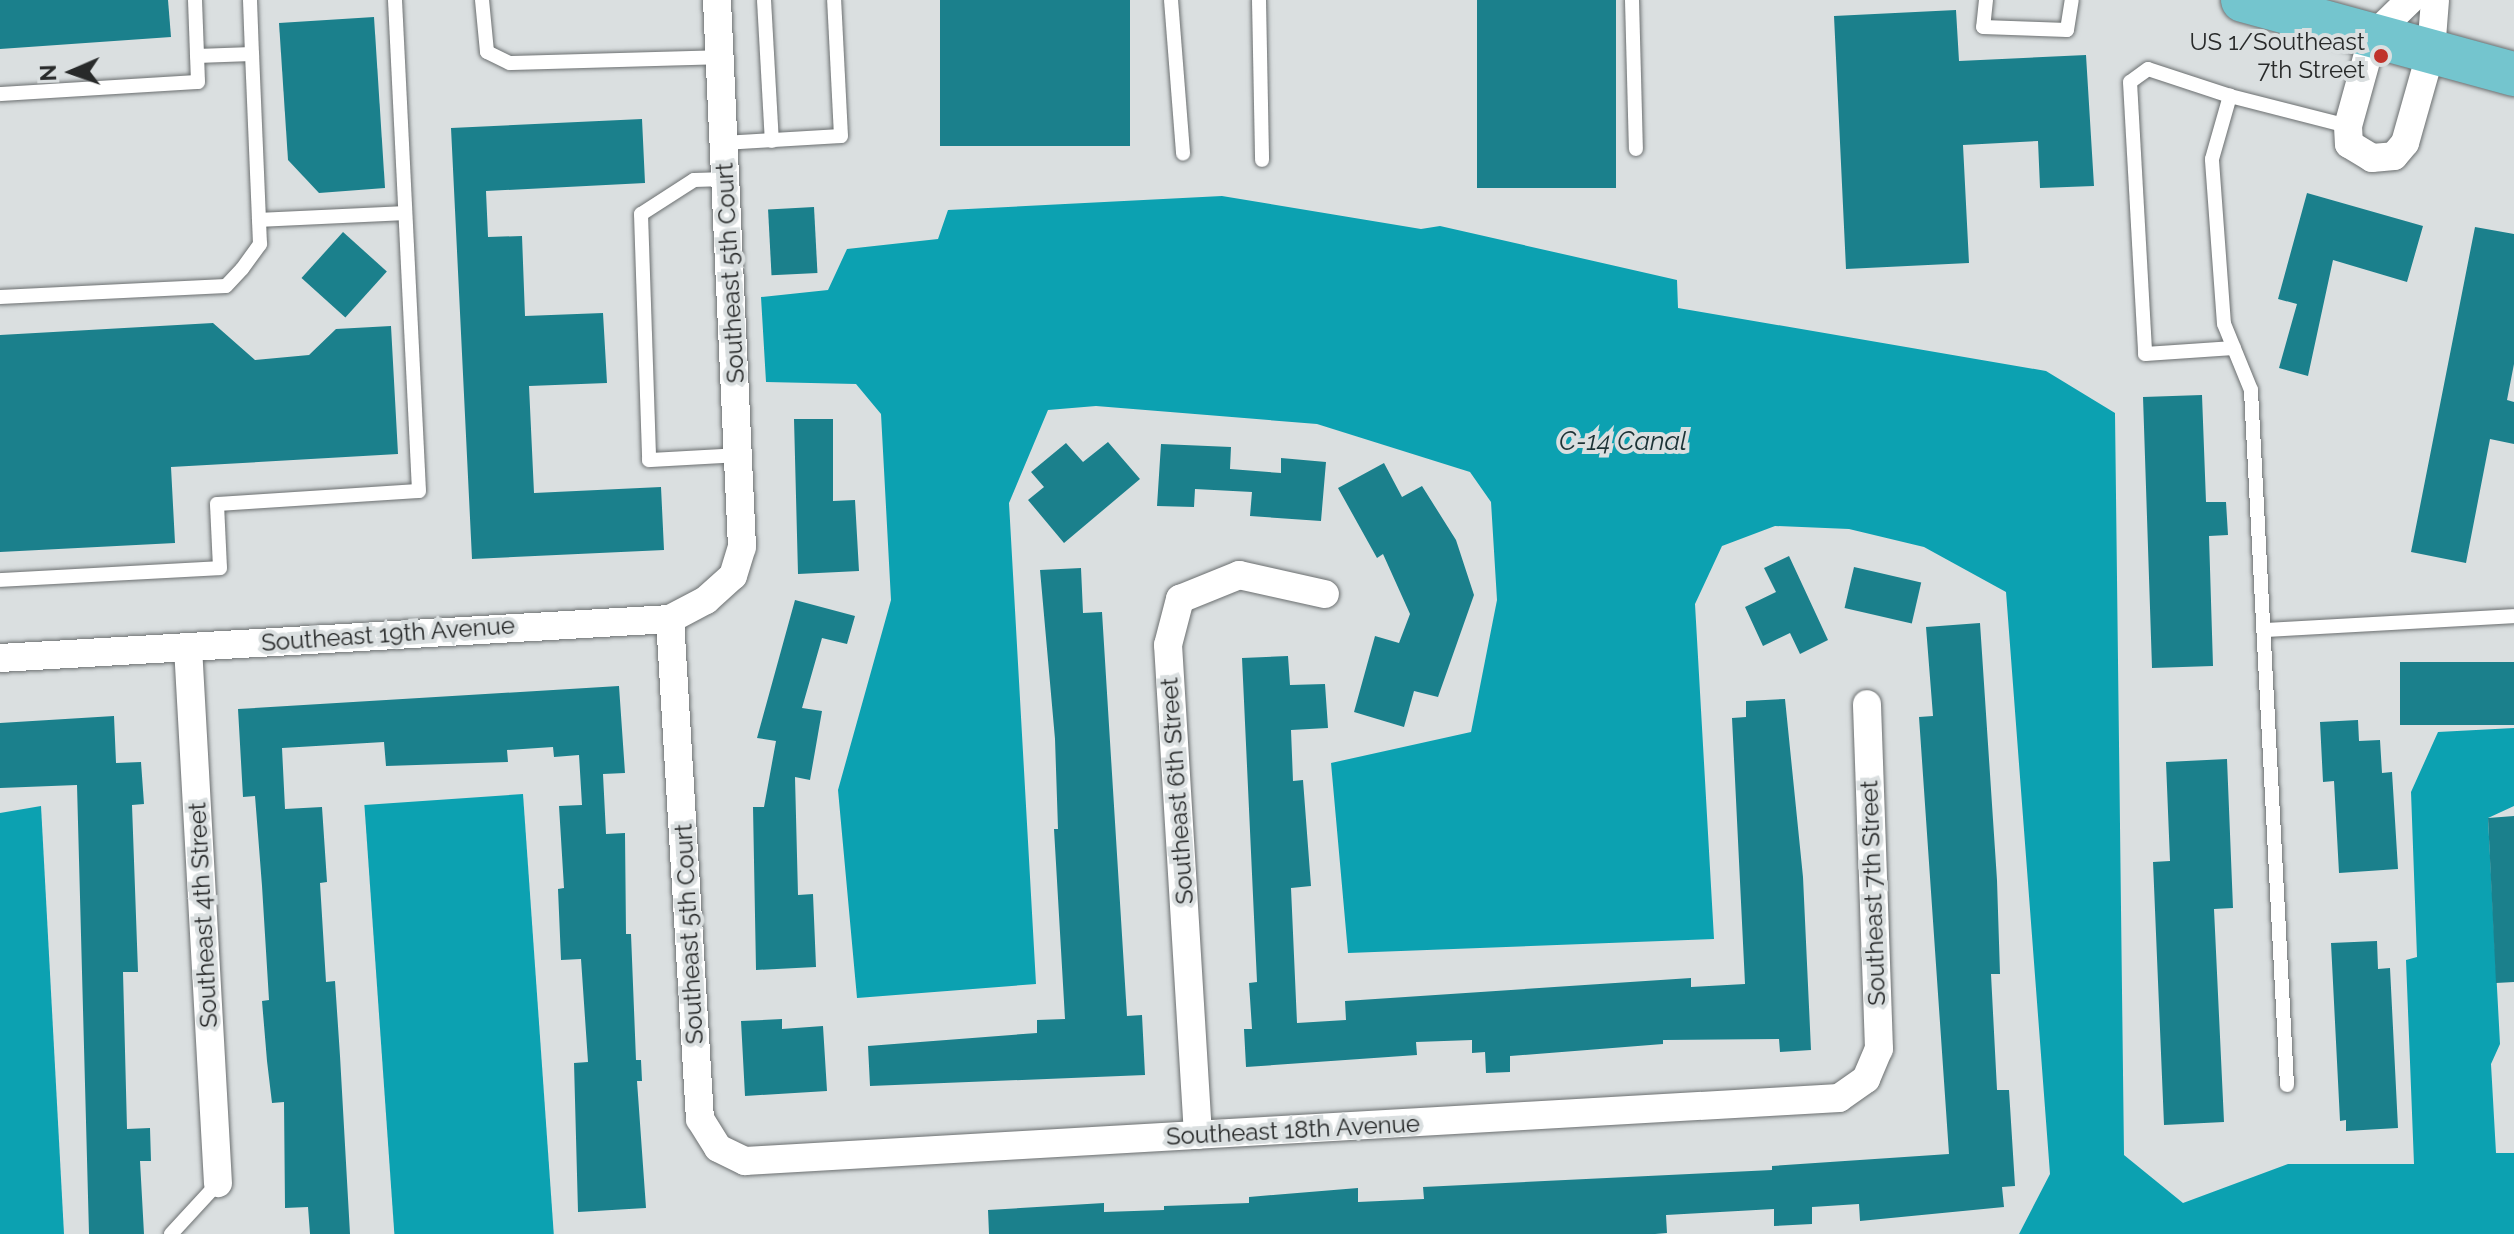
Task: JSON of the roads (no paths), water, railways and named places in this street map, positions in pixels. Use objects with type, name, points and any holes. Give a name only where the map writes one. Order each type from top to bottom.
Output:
[{"type":"main road","points":[[2243,0],[2514,74]]},
{"type":"street","name":"Southeast 5th Court","points":[[717,0],[742,547]]},
{"type":"street","points":[[2410,0],[2373,36],[2348,126],[2349,144],[2358,154],[2394,156],[2405,143],[2431,51],[2435,0]]},
{"type":"street","name":"Southeast 19th Avenue","points":[[0,658],[670,619],[706,600],[733,576],[742,547]]},
{"type":"street","name":"Southeast 6th Street","points":[[1198,1135],[1168,645],[1180,599],[1239,575],[1325,594]]},
{"type":"street","name":"Southeast 5th Court","points":[[670,619],[700,1119],[718,1148]]},
{"type":"street","name":"Southeast 4th Street","points":[[188,647],[218,1183]]},
{"type":"street","name":"Southeast 7th Street","points":[[1866,1079],[1879,1049],[1867,704]]},
{"type":"street","name":"Southeast 18th Avenue","points":[[718,1148],[745,1161],[1839,1098],[1866,1079]]},
{"type":"lane","points":[[0,94],[198,82],[195,0]]},
{"type":"lane","points":[[0,297],[226,286],[260,244],[250,0]]},
{"type":"lane","points":[[0,580],[220,568],[217,504],[419,491],[395,0]]},
{"type":"lane","points":[[482,0],[487,52],[510,63],[720,57]]},
{"type":"lane","points":[[764,0],[772,141]]},
{"type":"lane","points":[[723,143],[841,136],[834,0]]},
{"type":"lane","points":[[1171,0],[1183,154]]},
{"type":"lane","points":[[1259,0],[1264,89],[1262,160]]},
{"type":"lane","points":[[1632,0],[1636,149]]},
{"type":"lane","points":[[1986,0],[1983,27],[2067,30],[2072,0]]},
{"type":"lane","points":[[197,56],[252,54]]},
{"type":"lane","points":[[2234,348],[2145,354],[2130,82],[2148,69],[2230,96],[2348,126]]},
{"type":"lane","points":[[2230,96],[2212,159],[2224,324],[2251,390],[2287,1085]]},
{"type":"lane","points":[[725,179],[694,180],[641,214],[649,460],[738,455]]},
{"type":"lane","points":[[259,220],[405,213]]},
{"type":"lane","points":[[2264,630],[2514,616]]},
{"type":"lane","points":[[171,1234],[218,1183]]},
{"type":"water","name":"C-14 Canal","points":[[1222,196],[1421,229],[1440,226],[1677,280],[1678,308],[2046,371],[2115,413],[2124,1155],[2183,1203],[2288,1164],[2414,1164],[2406,960],[2417,957],[2411,792],[2438,732],[2514,728],[2514,806],[2488,818],[2500,1044],[2491,1064],[2496,1153],[2514,1153],[2514,1234],[2019,1234],[2050,1174],[2006,592],[1924,547],[1849,529],[1775,526],[1722,546],[1695,604],[1714,939],[1348,953],[1331,763],[1471,732],[1497,600],[1491,502],[1470,472],[1317,424],[1096,406],[1048,410],[1009,503],[1036,984],[857,998],[838,790],[891,600],[881,414],[856,384],[766,382],[761,297],[828,290],[847,249],[938,239],[948,210]]},
{"type":"water","points":[[523,794],[554,1234],[394,1234],[364,805]]},
{"type":"water","points":[[41,806],[64,1234],[0,1234],[0,813]]},
{"type":"place","name":"US 1/Southeast 7th Street","points":[[2381,56]]}]
